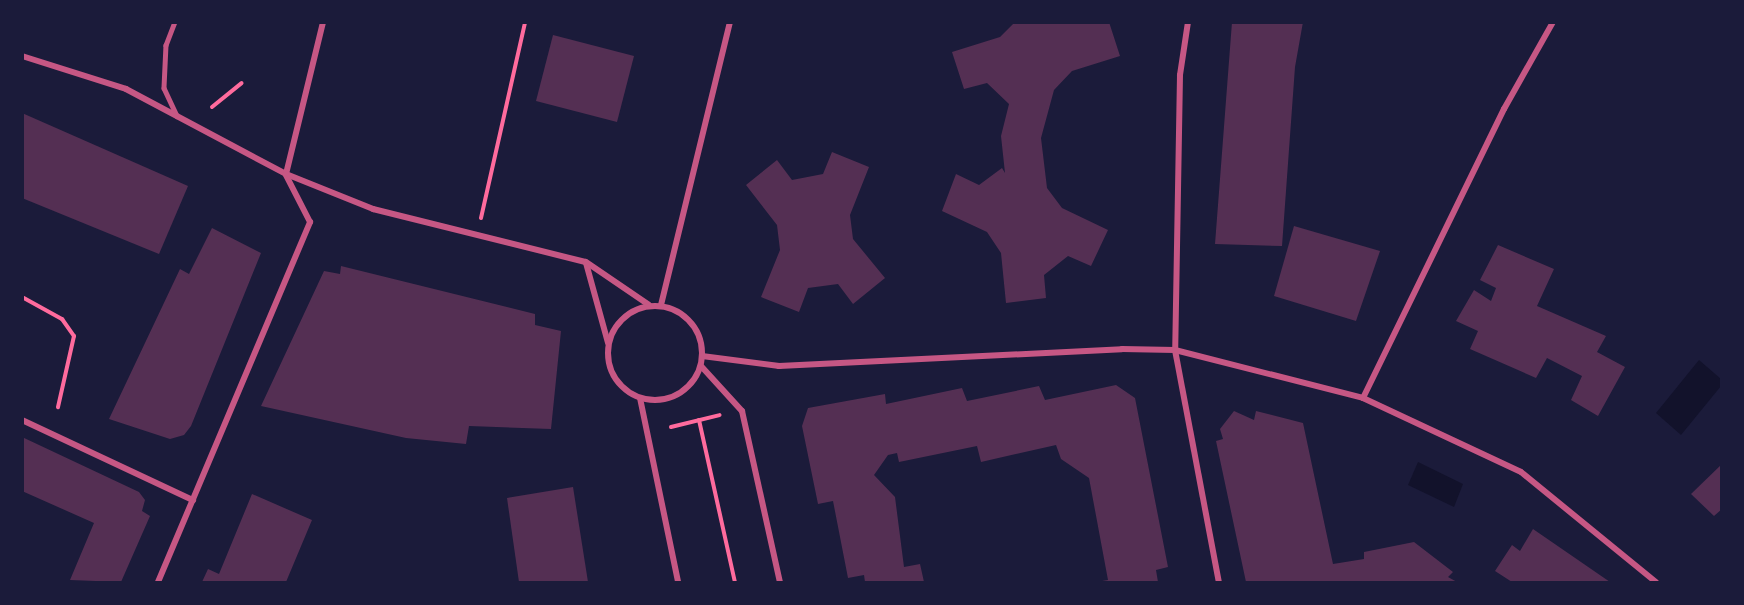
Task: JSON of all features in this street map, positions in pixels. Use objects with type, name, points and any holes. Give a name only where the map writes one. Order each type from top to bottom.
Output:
[{"type":"street","points":[[158,582],[310,222],[286,174],[323,22]]},
{"type":"street","points":[[661,305],[730,22]]},
{"type":"street","points":[[1188,22],[1180,75],[1176,350],[1219,582]]},
{"type":"street","points":[[1363,398],[1504,109],[1553,22]]},
{"type":"street","points":[[22,56],[126,89],[286,174],[373,209],[477,237],[586,262],[649,305]]},
{"type":"street","points":[[586,262],[608,344],[611,370],[618,382],[640,398],[665,399],[687,388],[701,366],[700,338],[692,322],[678,311],[661,305],[649,305],[622,318],[608,344]]},
{"type":"street","points":[[702,356],[779,366],[1122,349],[1176,350],[1363,398],[1521,472],[1656,582]]},
{"type":"street","points":[[701,366],[742,411],[780,582]]},
{"type":"street","points":[[640,398],[678,582]]},
{"type":"street","points":[[22,420],[193,500]]},
{"type":"lane","points":[[175,22],[166,45],[164,88],[177,116]]},
{"type":"path","points":[[477,237],[525,22]]},
{"type":"path","points":[[212,107],[242,83]]},
{"type":"path","points":[[22,297],[62,319],[74,336],[58,407]]},
{"type":"path","points":[[672,427],[722,415]]},
{"type":"path","points":[[699,420],[735,582]]},
{"type":"shaded area","points":[[1699,360],[1721,379],[1721,386],[1681,435],[1656,413]]},
{"type":"shaded area","points":[[1418,462],[1463,484],[1454,507],[1408,485]]},
{"type":"building","points":[[1015,22],[1109,22],[1120,56],[1072,71],[1054,90],[1041,138],[1047,188],[1062,208],[1108,230],[1091,266],[1068,256],[1044,275],[1046,298],[1006,303],[1001,253],[987,232],[942,211],[956,174],[979,185],[1002,168],[1005,173],[1001,136],[1009,104],[987,83],[964,89],[952,52],[1000,37]]},
{"type":"building","points":[[1232,22],[1303,22],[1295,67],[1282,246],[1215,244]]},
{"type":"building","points":[[553,35],[634,56],[617,122],[536,101]]},
{"type":"building","points":[[22,113],[188,186],[159,254],[22,198]]},
{"type":"building","points":[[832,152],[869,167],[850,215],[853,239],[885,278],[853,304],[838,284],[808,288],[799,312],[761,297],[780,250],[777,225],[746,185],[777,160],[792,180],[823,174]]},
{"type":"building","points":[[1294,226],[1380,251],[1356,321],[1274,296]]},
{"type":"building","points":[[212,228],[261,253],[191,426],[184,435],[170,439],[109,419],[180,269],[189,274]]},
{"type":"building","points":[[1498,245],[1554,269],[1537,306],[1606,336],[1597,352],[1625,367],[1598,416],[1571,400],[1582,376],[1547,358],[1536,378],[1470,349],[1478,331],[1456,321],[1474,290],[1491,301],[1496,288],[1480,280]]},
{"type":"building","points":[[341,266],[535,314],[535,325],[561,331],[551,429],[469,426],[466,444],[406,438],[261,406],[324,271],[340,274]]},
{"type":"building","points":[[1116,385],[1135,398],[1168,567],[1156,570],[1158,582],[1096,582],[1108,580],[1089,478],[1061,459],[1056,445],[981,462],[977,446],[899,462],[897,453],[888,455],[874,475],[895,497],[904,567],[920,564],[924,582],[865,582],[864,575],[848,578],[833,501],[818,504],[802,426],[808,408],[885,394],[886,404],[962,388],[967,401],[1039,386],[1045,400]]},
{"type":"building","points":[[1234,411],[1254,420],[1256,411],[1303,423],[1333,564],[1364,559],[1364,552],[1414,542],[1453,572],[1448,577],[1457,582],[1246,582],[1216,441],[1223,439],[1220,429]]},
{"type":"building","points":[[22,437],[139,492],[145,500],[142,511],[150,516],[121,582],[70,580],[94,523],[22,491]]},
{"type":"building","points":[[1722,464],[1722,509],[1714,516],[1691,494]]},
{"type":"building","points":[[573,487],[588,582],[519,582],[507,498]]},
{"type":"building","points":[[252,494],[312,520],[286,582],[202,582],[208,569],[219,574]]},
{"type":"building","points":[[1533,529],[1610,582],[1512,582],[1495,571],[1512,545],[1520,551]]}]
